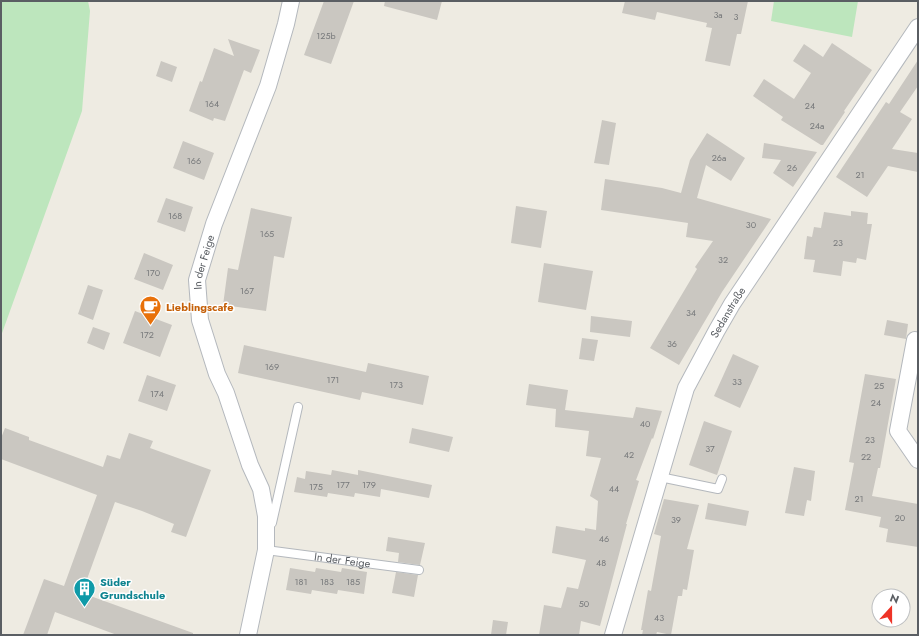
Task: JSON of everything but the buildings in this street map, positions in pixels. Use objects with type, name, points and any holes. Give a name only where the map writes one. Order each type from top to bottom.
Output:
[{"type":"street","name":"In der Feige","points":[[248,635],[266,550],[266,516],[261,489],[250,465],[226,393],[217,374],[200,320],[197,280],[214,224],[268,86],[291,1]]},
{"type":"street","name":"Sedanstraße","points":[[613,635],[686,388],[717,330],[754,270],[918,27]]},
{"type":"street","points":[[915,340],[898,431],[918,460]]},
{"type":"lane","name":"In der Feige","points":[[298,407],[266,550],[419,570]]},
{"type":"lane","points":[[660,477],[718,489],[722,479]]},
{"type":"green space","points":[[1,1],[88,1],[90,11],[82,111],[1,336]]},
{"type":"green space","points":[[774,1],[858,1],[852,37],[771,21]]},
{"type":"place","name":"Lieblingscafe","points":[[150,326]]},
{"type":"place","name":"Süder Grundschule","points":[[85,608]]}]
